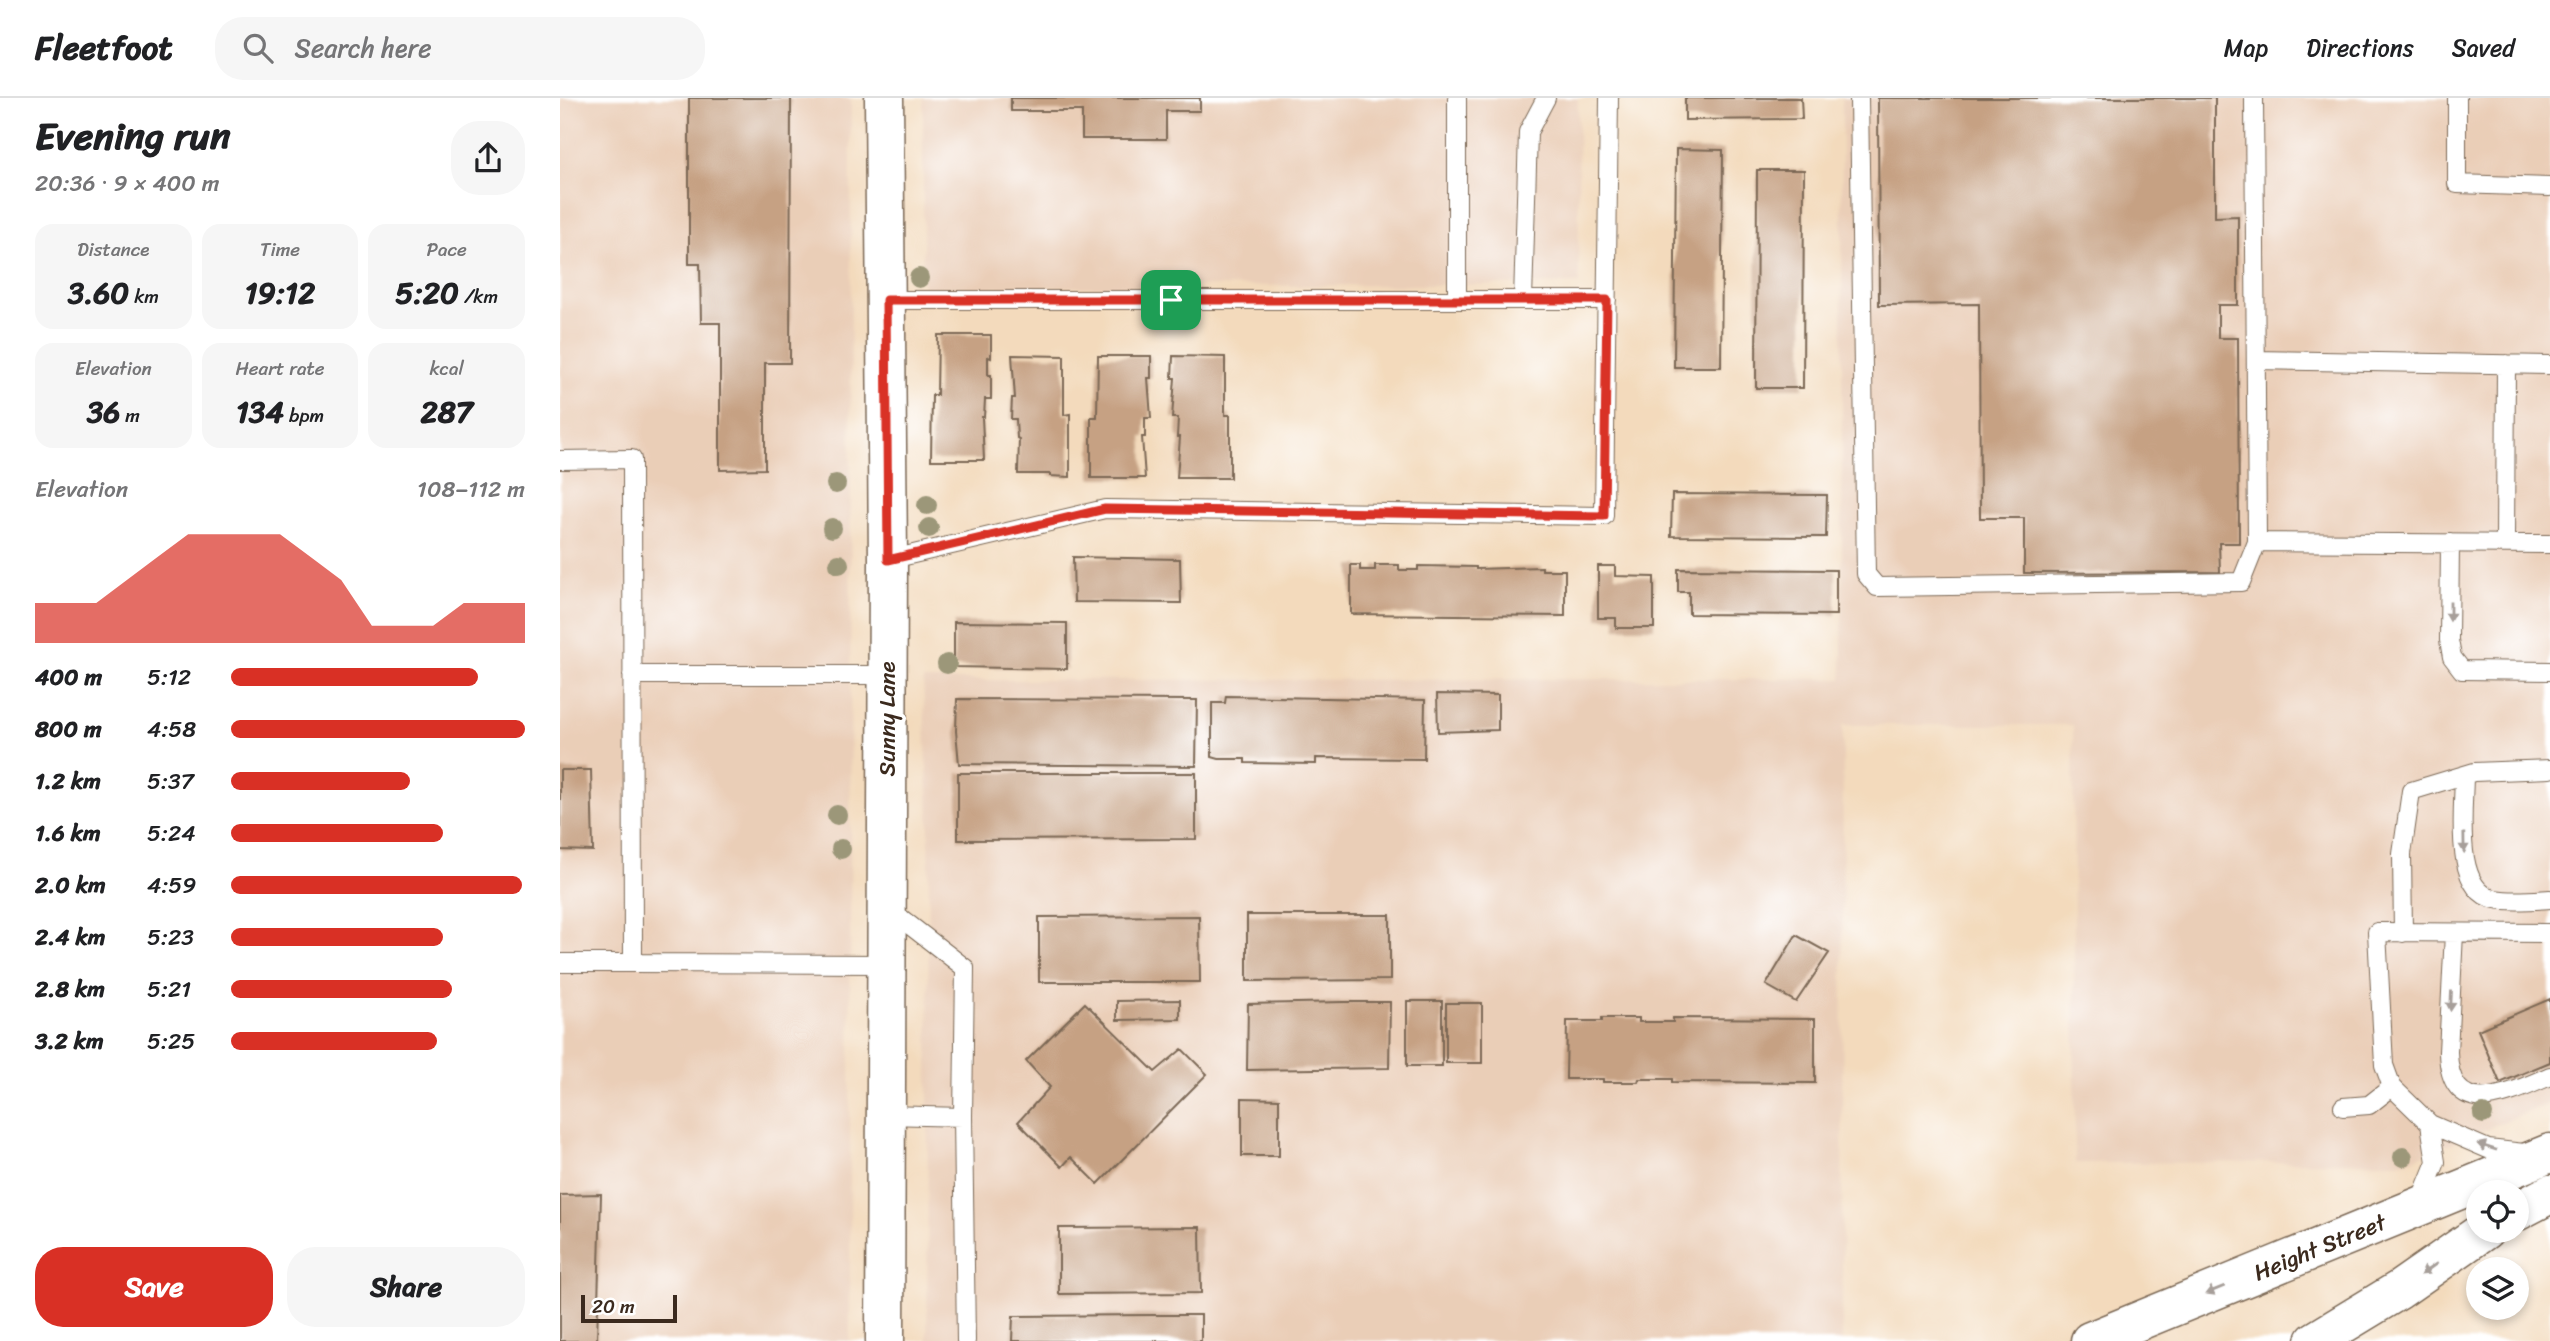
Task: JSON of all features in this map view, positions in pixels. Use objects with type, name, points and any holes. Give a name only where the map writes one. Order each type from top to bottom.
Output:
[{"type":"main road","name":"Sunny Lane","points":[[884,98],[888,560],[885,1341]]},
{"type":"main road","name":"Height Street","points":[[2090,1341],[2549,1154]]},
{"type":"main road","points":[[2529,1205],[2550,1194]]},
{"type":"main road","points":[[2315,1341],[2399,1290],[2466,1243]]},
{"type":"lane","points":[[1457,98],[1457,300]]},
{"type":"lane","points":[[1523,300],[1528,132],[1546,98]]},
{"type":"lane","points":[[888,560],[1105,509],[1604,516],[1609,98]]},
{"type":"lane","points":[[1859,98],[1866,574],[1877,587],[2241,582],[2257,542],[2254,98]]},
{"type":"lane","points":[[2457,98],[2457,184],[2550,187]]},
{"type":"lane","points":[[886,300],[1607,300]]},
{"type":"lane","points":[[2256,360],[2550,365]]},
{"type":"lane","points":[[2505,543],[2506,364]]},
{"type":"lane","points":[[560,460],[632,459],[633,963]]},
{"type":"lane","points":[[2257,542],[2550,544]]},
{"type":"lane","points":[[2450,543],[2449,640],[2452,657],[2462,670],[2550,671]]},
{"type":"lane","points":[[632,676],[887,676]]},
{"type":"lane","points":[[2403,933],[2402,854],[2411,791],[2474,772],[2550,769]]},
{"type":"lane","points":[[2464,775],[2464,853],[2466,872],[2475,887],[2493,899],[2550,899]]},
{"type":"lane","points":[[886,906],[965,968],[965,1341]]},
{"type":"lane","points":[[2549,1154],[2510,1153],[2488,1149],[2430,1124],[2392,1087],[2384,1065],[2377,932],[2550,933]]},
{"type":"lane","points":[[2454,933],[2448,1052],[2449,1070],[2454,1082],[2467,1094],[2497,1098],[2550,1076]]},
{"type":"lane","points":[[560,963],[886,964]]},
{"type":"lane","points":[[2343,1107],[2369,1105],[2392,1087]]},
{"type":"lane","points":[[886,1115],[963,1117]]},
{"type":"lane","points":[[2418,1207],[2436,1161],[2430,1124]]},
{"type":"shaded area","points":[[560,98],[851,98],[850,1341],[560,1341]]},
{"type":"shaded area","points":[[923,98],[1578,98],[1579,284],[923,288]]},
{"type":"shaded area","points":[[1842,98],[2550,98],[2550,1103],[2405,1162],[2075,1163],[2073,725],[1843,725],[1842,1341],[927,1341],[929,817],[923,680],[1842,679]]},
{"type":"building","points":[[689,98],[791,98],[790,363],[765,363],[765,469],[720,470],[720,323],[701,323],[700,264],[689,264]]},
{"type":"building","points":[[1011,98],[1200,98],[1200,111],[1166,111],[1166,139],[1082,139],[1082,111],[1011,111]]},
{"type":"building","points":[[1685,98],[1801,98],[1802,119],[1685,120]]},
{"type":"building","points":[[1878,98],[2215,98],[2215,217],[2238,216],[2238,305],[2218,305],[2218,338],[2238,338],[2239,543],[2219,543],[2220,572],[2024,573],[2024,518],[1980,518],[1979,304],[1879,305]]},
{"type":"building","points":[[1676,149],[1723,150],[1721,367],[1674,367]]},
{"type":"building","points":[[1757,170],[1804,170],[1803,388],[1756,388]]},
{"type":"building","points":[[938,335],[991,335],[988,375],[991,375],[991,399],[985,399],[982,417],[984,460],[931,460],[932,395],[937,395]]},
{"type":"building","points":[[1012,355],[1064,356],[1064,415],[1070,414],[1070,477],[1018,474],[1019,439],[1016,419],[1011,419],[1012,398],[1015,398]]},
{"type":"building","points":[[1098,356],[1151,356],[1151,378],[1148,378],[1151,418],[1145,418],[1145,437],[1142,437],[1145,478],[1091,478],[1091,417],[1097,417]]},
{"type":"building","points":[[1173,356],[1225,357],[1225,415],[1230,415],[1230,478],[1177,478],[1180,437],[1177,437],[1178,418],[1172,418],[1175,378],[1172,378]]},
{"type":"building","points":[[1672,494],[1827,495],[1826,537],[1671,536]]},
{"type":"building","points":[[1073,557],[1180,559],[1181,603],[1074,602]]},
{"type":"building","points":[[1351,565],[1360,565],[1360,570],[1375,570],[1375,565],[1399,565],[1399,570],[1418,570],[1418,566],[1476,569],[1542,567],[1542,570],[1565,570],[1565,616],[1351,614]]},
{"type":"building","points":[[1598,566],[1615,566],[1615,576],[1654,577],[1654,628],[1616,628],[1616,618],[1598,618]]},
{"type":"building","points":[[1678,569],[1836,570],[1836,615],[1689,614],[1689,592],[1678,592]]},
{"type":"building","points":[[954,622],[1067,623],[1067,669],[954,667]]},
{"type":"building","points":[[1437,694],[1498,695],[1498,730],[1438,732]]},
{"type":"building","points":[[1226,696],[1425,700],[1424,759],[1316,758],[1316,764],[1245,763],[1245,759],[1212,757],[1212,703],[1225,703]]},
{"type":"building","points":[[957,699],[1197,700],[1196,766],[959,764]]},
{"type":"building","points":[[560,770],[591,770],[593,851],[560,850]]},
{"type":"building","points":[[958,773],[1196,773],[1196,839],[958,840]]},
{"type":"building","points":[[1247,915],[1390,915],[1390,980],[1247,981]]},
{"type":"building","points":[[1199,916],[1200,982],[1039,982],[1039,917]]},
{"type":"building","points":[[1796,935],[1829,953],[1796,1002],[1766,985]]},
{"type":"building","points":[[2550,999],[2550,1062],[2500,1083],[2478,1030]]},
{"type":"building","points":[[1180,1000],[1180,1019],[1117,1020],[1117,1001]]},
{"type":"building","points":[[1407,1001],[1442,1001],[1442,1066],[1407,1066]]},
{"type":"building","points":[[1390,1002],[1389,1068],[1247,1070],[1248,1004]]},
{"type":"building","points":[[1085,1003],[1155,1072],[1182,1049],[1207,1074],[1098,1184],[1071,1157],[1062,1167],[1018,1122],[1050,1087],[1026,1061]]},
{"type":"building","points":[[1446,1003],[1482,1003],[1482,1063],[1446,1063]]},
{"type":"building","points":[[1602,1018],[1639,1018],[1639,1022],[1673,1022],[1673,1018],[1815,1019],[1815,1083],[1672,1082],[1672,1079],[1603,1082],[1603,1079],[1566,1079],[1567,1021],[1602,1021]]},
{"type":"building","points":[[1242,1098],[1279,1099],[1279,1156],[1242,1156]]},
{"type":"building","points":[[601,1194],[597,1341],[560,1341],[560,1195]]},
{"type":"building","points":[[1200,1227],[1201,1293],[1059,1294],[1059,1228]]},
{"type":"building","points":[[1201,1315],[1201,1341],[1012,1341],[1013,1316]]},
{"type":"route","points":[[886,300],[1171,300],[1607,300],[1604,516],[1105,509],[888,560],[886,300]]}]
